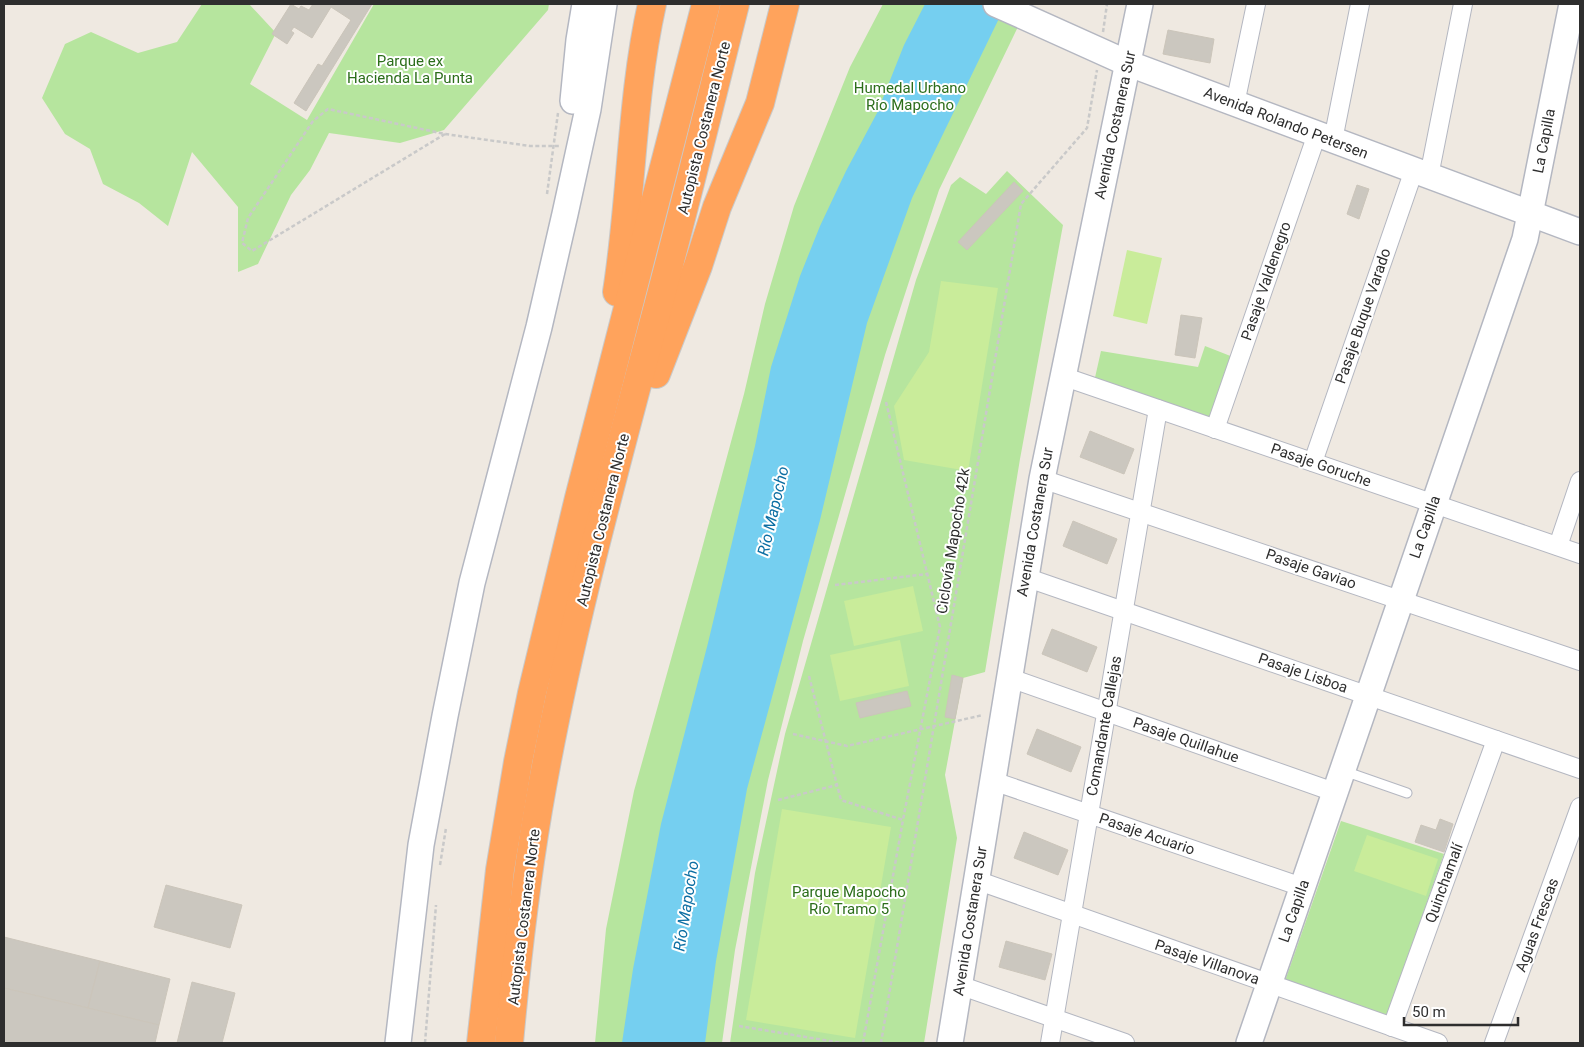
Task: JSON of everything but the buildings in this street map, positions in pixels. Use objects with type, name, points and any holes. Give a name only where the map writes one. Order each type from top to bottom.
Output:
[{"type":"highway","points":[[589,464],[620,272],[630,193],[642,57],[652,4]]},
{"type":"highway","name":"Autopista Costanera Norte","points":[[481,1043],[500,870],[518,762],[560,576],[706,4]]},
{"type":"highway","name":"Autopista Costanera Norte","points":[[508,1043],[517,956],[538,811],[560,696],[610,489],[735,4]]},
{"type":"highway","points":[[610,489],[632,441],[696,272],[717,207],[760,103],[785,4]]},
{"type":"street","points":[[398,1043],[421,845],[472,583],[539,327],[556,206],[562,146],[585,4]]},
{"type":"street","points":[[556,206],[588,109],[604,4]]},
{"type":"street","name":"Avenida Rolando Petersen","points":[[996,4],[1048,28],[1099,59],[1127,63],[1580,232]]},
{"type":"street","name":"Avenida Costanera Sur","points":[[950,1043],[1042,479],[1140,4]]},
{"type":"street","points":[[1235,104],[1256,4]]},
{"type":"street","name":"Pasaje Valdenegro","points":[[1215,428],[1325,137],[1360,4]]},
{"type":"street","name":"Pasaje Buque Varado","points":[[1313,462],[1421,173],[1463,4]]},
{"type":"street","name":"La Capilla","points":[[1249,1043],[1522,247],[1531,213],[1572,4]]},
{"type":"street","name":"Pasaje Goruche","points":[[1062,376],[1580,554]]},
{"type":"street","name":"Comandante Callejas","points":[[1050,1043],[1158,409]]},
{"type":"street","name":"Pasaje Gaviao","points":[[1042,479],[1580,661]]},
{"type":"street","points":[[1558,546],[1580,481]]},
{"type":"street","name":"Pasaje Lisboa","points":[[1026,577],[1580,769]]},
{"type":"street","name":"Pasaje Quillahue","points":[[1010,678],[1107,712],[1338,781]]},
{"type":"street","name":"Quinchamalí","points":[[1392,1027],[1496,740]]},
{"type":"street","name":"Pasaje Acuario","points":[[993,780],[1302,887]]},
{"type":"street","name":"Aguas Frescas","points":[[1494,1043],[1580,807]]},
{"type":"street","name":"Pasaje Villanova","points":[[976,880],[1438,1043]]},
{"type":"street","points":[[959,985],[1125,1043]]},
{"type":"lane","points":[[1338,781],[1408,793]]},
{"type":"path","name":"Ciclovía Mapocho 42k","points":[[881,1043],[1021,204],[1087,128],[1107,4]]},
{"type":"path","points":[[556,206],[562,146],[558,107]]},
{"type":"path","points":[[445,134],[252,250],[242,243],[248,218],[313,121],[328,109],[445,134],[530,146],[562,146]]},
{"type":"path","points":[[863,1043],[940,627],[886,402]]},
{"type":"path","points":[[835,584],[927,574]]},
{"type":"path","points":[[809,676],[841,800],[903,820]]},
{"type":"path","points":[[793,734],[847,746],[987,714]]},
{"type":"path","points":[[778,800],[837,785]]},
{"type":"path","points":[[440,866],[446,827]]},
{"type":"path","points":[[425,1043],[436,895]]},
{"type":"path","points":[[739,1026],[842,1043]]},
{"type":"green space","name":"Parque ex Hacienda La Punta","points":[[202,4],[249,4],[276,33],[250,84],[307,120],[374,4],[549,4],[548,10],[444,130],[400,143],[329,133],[310,170],[291,195],[258,264],[238,272],[238,207],[192,152],[168,226],[139,203],[103,184],[90,149],[65,134],[42,98],[65,44],[91,32],[138,53],[177,42]]},
{"type":"green space","name":"Humedal Urbano Río Mapocho","points":[[883,4],[1029,4],[939,190],[885,355],[803,641],[768,780],[735,950],[722,1043],[595,1043],[606,929],[634,791],[744,394],[765,304],[794,206],[850,67]]},
{"type":"green space","name":"Parque Mapocho Río Tramo 5","points":[[1007,171],[1063,225],[1020,459],[985,672],[963,678],[945,775],[957,838],[924,1043],[730,1043],[755,873],[785,734],[916,280],[951,185],[960,177],[986,194]]},
{"type":"green space","points":[[1127,250],[1162,258],[1147,324],[1113,316]]},
{"type":"green space","points":[[941,281],[998,288],[968,471],[904,460],[894,406],[929,352]]},
{"type":"green space","points":[[1205,346],[1233,357],[1209,419],[1094,382],[1101,351],[1198,367]]},
{"type":"green space","points":[[913,586],[923,631],[854,646],[844,601]]},
{"type":"green space","points":[[900,640],[909,686],[840,701],[830,655]]},
{"type":"green space","points":[[782,809],[891,827],[855,1038],[746,1020]]},
{"type":"green space","points":[[1341,821],[1444,854],[1386,1019],[1285,981]]},
{"type":"green space","points":[[1367,835],[1438,859],[1426,896],[1354,871]]},
{"type":"water","name":"Humedal Urbano Río Mapocho","points":[[925,4],[1006,4],[912,198],[867,323],[820,520],[747,789],[716,961],[705,1043],[622,1043],[633,969],[661,824],[708,643],[755,446],[771,367],[800,276],[820,226],[846,171],[877,113],[904,45]]},
{"type":"water label","name":"Río Mapocho","points":[[773,511]]},
{"type":"water label","name":"Río Mapocho","points":[[686,906]]}]
